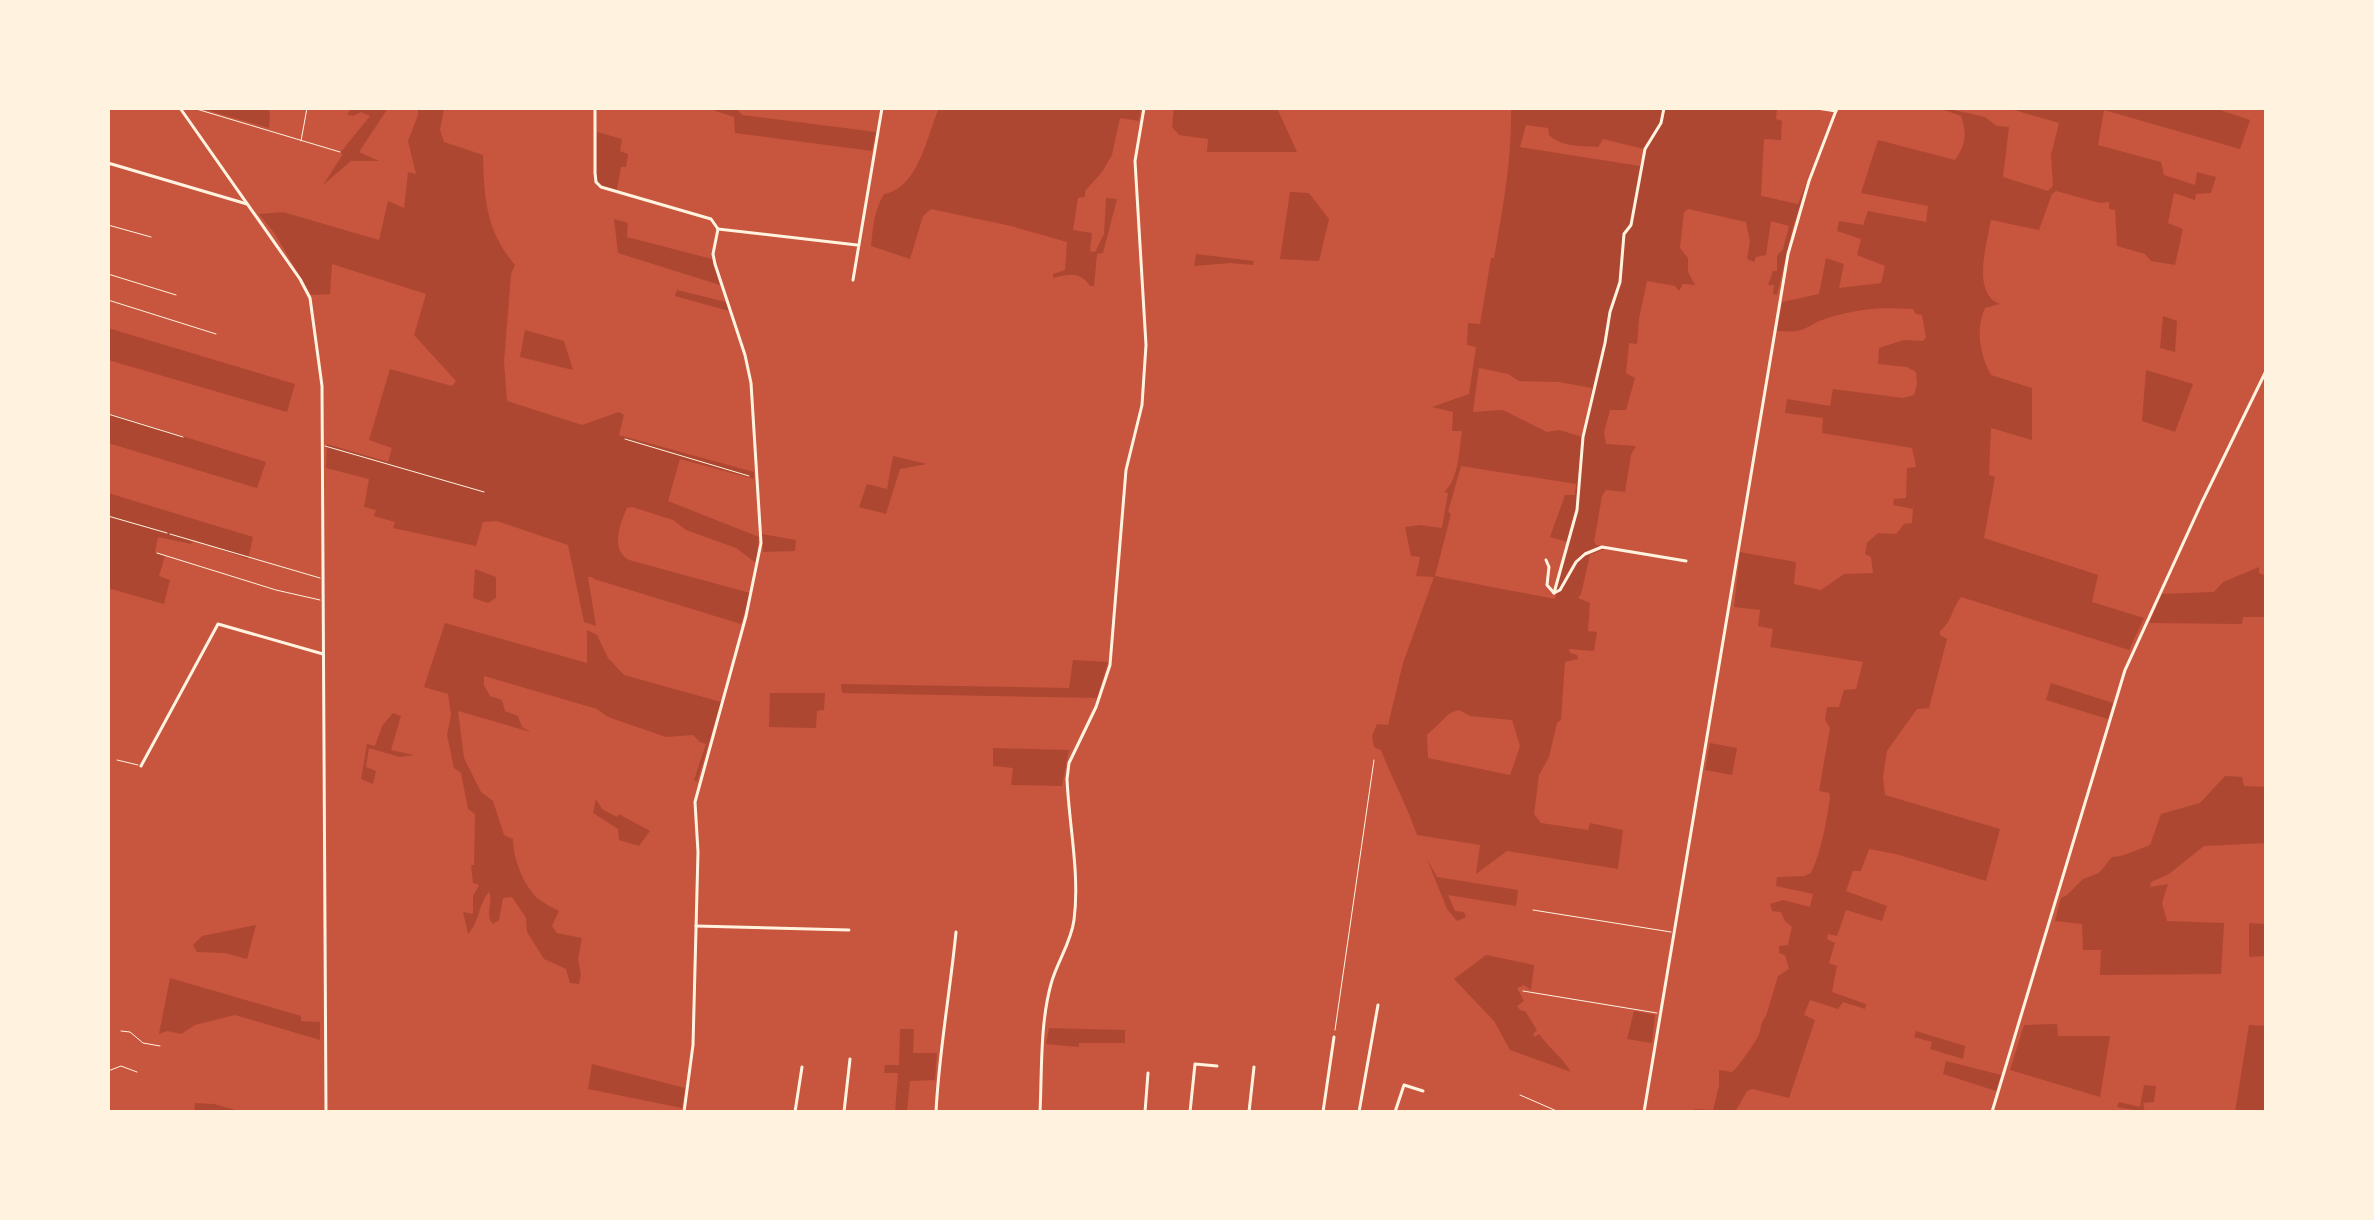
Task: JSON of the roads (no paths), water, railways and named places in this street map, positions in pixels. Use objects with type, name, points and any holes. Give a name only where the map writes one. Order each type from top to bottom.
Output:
[{"type":"street","points":[[180,108],[310,298],[322,386],[326,1112]]},
{"type":"street","points":[[595,108],[595,173],[596,182],[601,187],[711,219],[718,229],[713,254],[715,264],[751,383],[761,543],[720,717],[695,802],[698,852],[693,1045],[684,1112]]},
{"type":"street","points":[[853,280],[882,108]]},
{"type":"street","points":[[1040,1112],[1051,985],[1071,937],[1074,921],[1076,894],[1067,779],[1069,763],[1096,707],[1110,665],[1126,470],[1142,405],[1145,374],[1144,301],[1135,161],[1144,108]]},
{"type":"street","points":[[1554,593],[1577,510],[1583,437],[1610,312],[1620,282],[1624,234],[1631,225],[1645,149],[1661,123],[1664,108]]},
{"type":"street","points":[[1644,1112],[1788,254],[1809,181],[1837,110],[1817,108]]},
{"type":"street","points":[[108,163],[247,204]]},
{"type":"street","points":[[718,229],[859,246]]},
{"type":"street","points":[[1992,1112],[2125,670],[2266,371]]},
{"type":"street","points":[[1554,593],[1560,590],[1576,562],[1585,554],[1602,547],[1686,561]]},
{"type":"street","points":[[1546,560],[1549,567],[1547,585],[1554,593]]},
{"type":"street","points":[[141,766],[218,624],[323,654]]},
{"type":"street","points":[[696,926],[849,930]]},
{"type":"street","points":[[936,1112],[939,1054],[945,1034],[956,932]]},
{"type":"street","points":[[1359,1112],[1378,1005]]},
{"type":"street","points":[[1323,1112],[1334,1037]]},
{"type":"street","points":[[844,1112],[850,1059]]},
{"type":"street","points":[[1190,1112],[1195,1064],[1217,1066]]},
{"type":"street","points":[[795,1112],[802,1067]]},
{"type":"street","points":[[1249,1112],[1254,1067]]},
{"type":"street","points":[[1145,1112],[1148,1073]]},
{"type":"street","points":[[1395,1112],[1404,1085],[1423,1091]]},
{"type":"lane","points":[[193,108],[340,152]]},
{"type":"lane","points":[[301,141],[307,108]]},
{"type":"lane","points":[[108,225],[151,237]]},
{"type":"lane","points":[[108,274],[176,295]]},
{"type":"lane","points":[[108,300],[216,334]]},
{"type":"lane","points":[[108,414],[183,437]]},
{"type":"lane","points":[[322,446],[484,492]]},
{"type":"lane","points":[[108,516],[323,579]]},
{"type":"lane","points":[[157,553],[276,590],[323,601]]},
{"type":"lane","points":[[117,760],[141,766]]},
{"type":"lane","points":[[1533,910],[1673,932]]},
{"type":"lane","points":[[1523,991],[1660,1013]]},
{"type":"lane","points":[[121,1031],[130,1032],[143,1043],[160,1046]]},
{"type":"lane","points":[[1520,1095],[1559,1112]]}]
